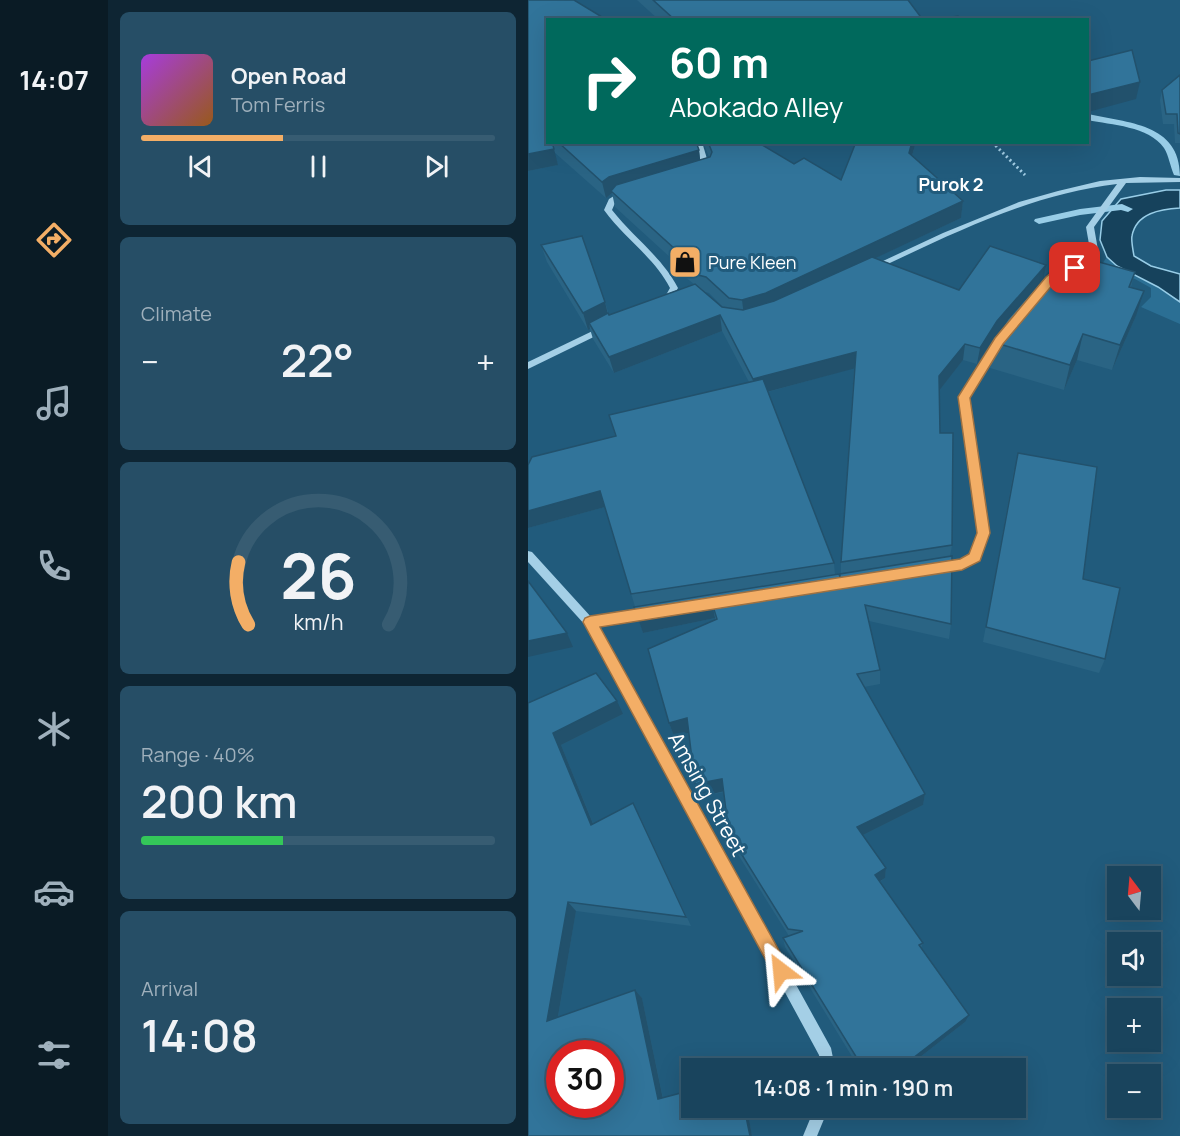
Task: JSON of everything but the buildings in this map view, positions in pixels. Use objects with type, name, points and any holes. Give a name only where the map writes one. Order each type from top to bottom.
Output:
[{"type":"street","points":[[698,172],[708,169],[699,144]]},
{"type":"street","points":[[1094,250],[1090,227],[1095,217],[1124,180]]},
{"type":"street","points":[[867,270],[938,238],[1046,197],[1124,180],[1180,180]]},
{"type":"street","points":[[638,189],[616,197],[609,202],[608,210],[669,275],[674,288],[671,296]]},
{"type":"street","points":[[528,366],[616,323]]},
{"type":"street","points":[[928,569],[962,564],[975,558],[978,549],[983,533],[964,397],[1006,332]]},
{"type":"street","name":"Amsing Street","points":[[528,555],[590,622],[827,1058]]},
{"type":"street","points":[[590,622],[658,612]]},
{"type":"street","points":[[810,1136],[817,1118]]},
{"type":"path","points":[[994,144],[1046,197]]},
{"type":"shaded area","points":[[1166,190],[1180,190],[1180,208],[1158,211],[1144,217],[1134,228],[1132,246],[1134,256],[1151,266],[1180,274],[1180,302],[1158,287],[1117,266],[1107,257],[1100,240],[1102,221],[1121,199]]},
{"type":"shaded area","points":[[1107,257],[1128,273],[1158,287],[1180,302],[1180,324],[1141,307],[1151,297],[1151,288],[1135,279],[1099,268]]},
{"type":"waterway","points":[[1089,117],[1137,128],[1155,135],[1167,146],[1178,173]]},
{"type":"waterway","points":[[1039,221],[1080,212],[1122,207],[1128,209]]},
{"type":"place","name":"Pure Kleen","points":[[685,262]]},
{"type":"district","name":"Purok 2","points":[[951,184]]},
{"type":"route","points":[[781,971],[590,622],[962,564],[975,558],[983,533],[964,397],[999,341],[1050,280],[1059,272],[1075,268]]}]
